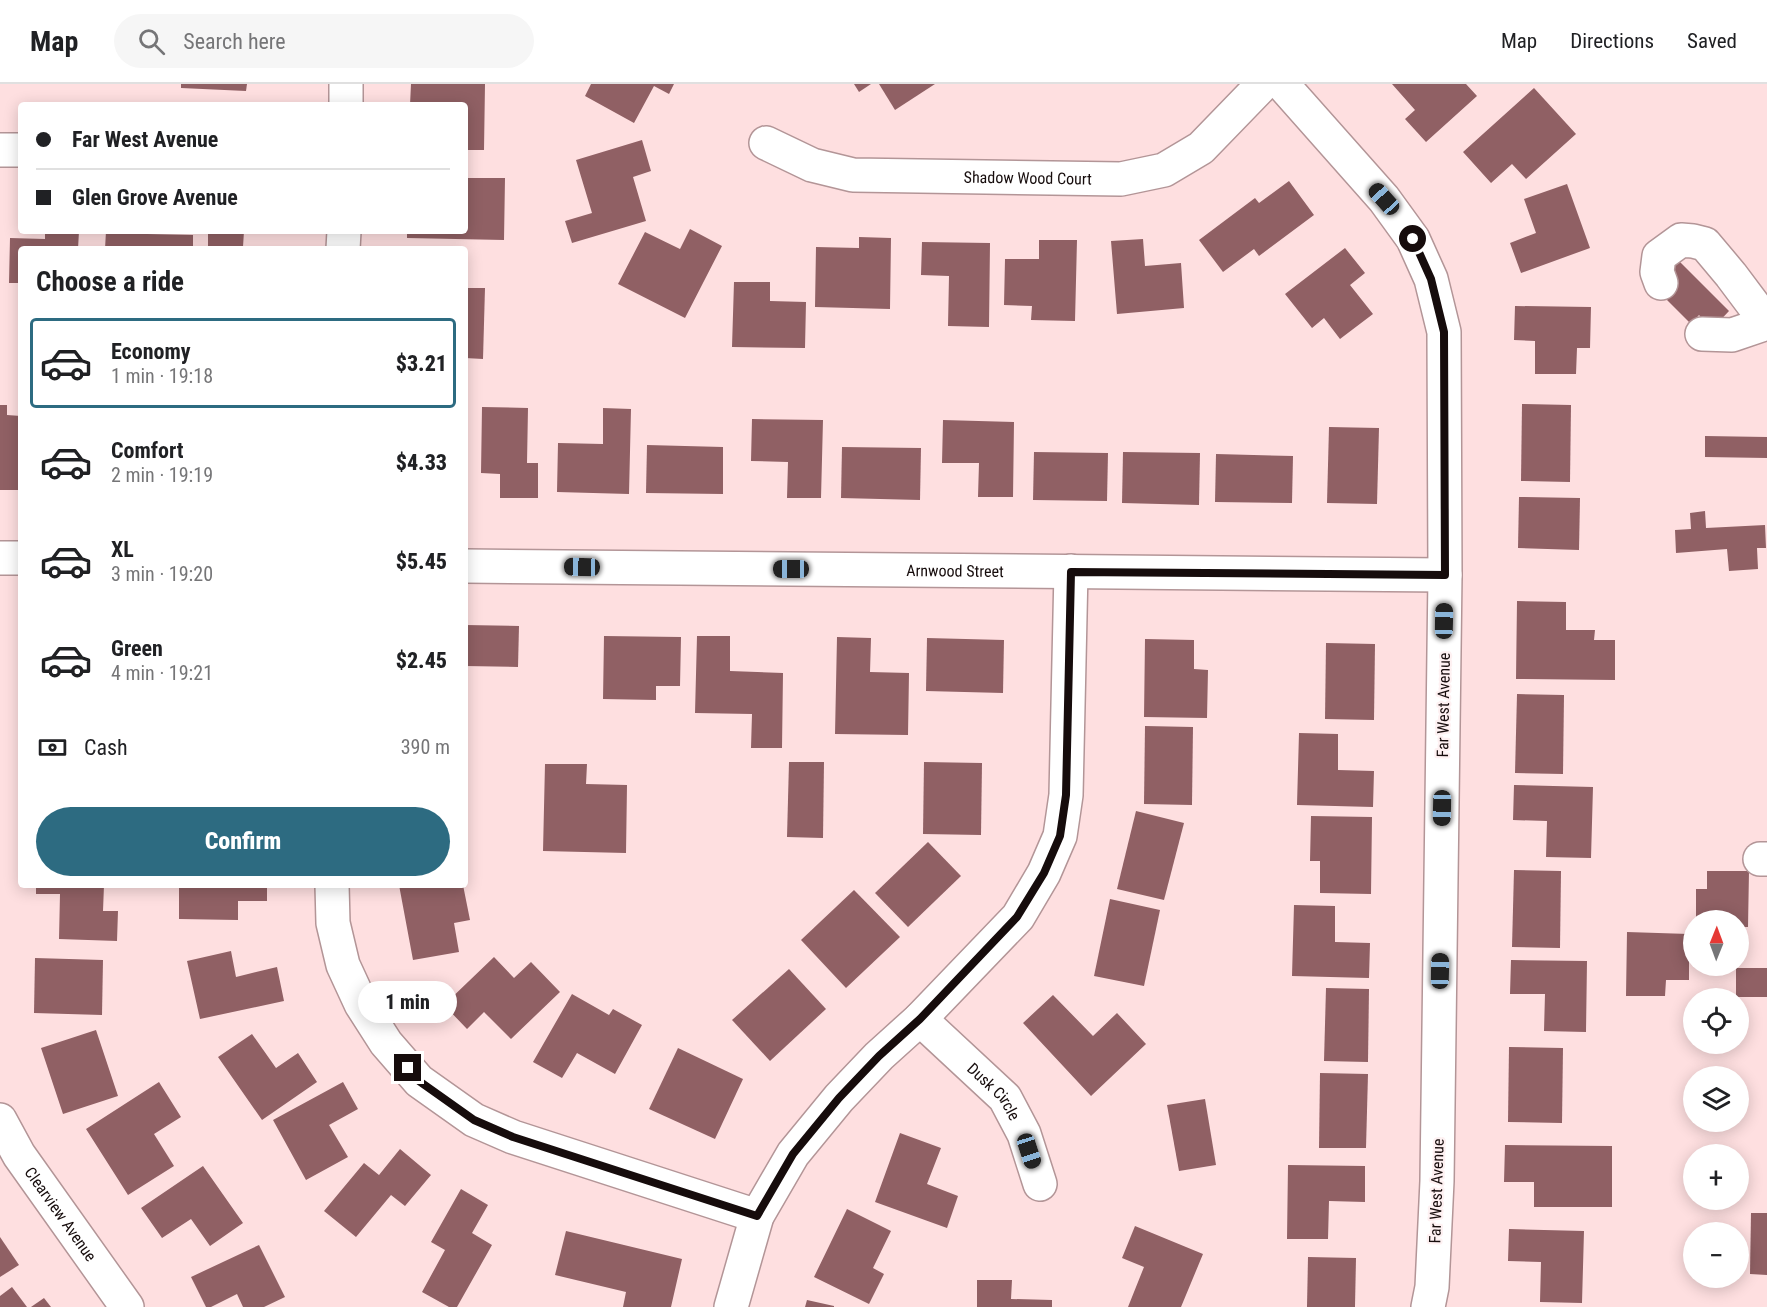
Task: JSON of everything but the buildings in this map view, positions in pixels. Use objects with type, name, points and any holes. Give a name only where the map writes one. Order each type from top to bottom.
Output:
[{"type":"street","points":[[346,84],[346,102]]},
{"type":"street","name":"Shadow Wood Court","points":[[766,143],[812,165],[853,175],[1121,179],[1164,170],[1201,148],[1263,84]]},
{"type":"street","name":"Far West Avenue","points":[[1282,84],[1384,199],[1413,239],[1431,279],[1444,332],[1445,575],[1437,1181],[1432,1287],[1428,1307]]},
{"type":"street","points":[[0,150],[18,150]]},
{"type":"street","points":[[1661,283],[1657,272],[1659,256],[1681,240],[1693,240],[1705,244],[1767,323],[1732,335],[1702,334]]},
{"type":"street","points":[[0,558],[18,558]]},
{"type":"street","name":"Arnwood Street","points":[[468,566],[1445,575]]},
{"type":"street","points":[[731,1307],[757,1216],[793,1154],[839,1098],[920,1019],[1017,917],[1044,873],[1060,836],[1066,795],[1071,572]]},
{"type":"street","points":[[332,888],[333,923],[343,965],[360,1004],[386,1043],[419,1081],[474,1120],[513,1137],[757,1216]]},
{"type":"street","name":"Dusk Circle","points":[[920,1019],[1005,1098],[1024,1134],[1040,1184]]},
{"type":"street","name":"Clearview Avenue","points":[[0,1120],[19,1155],[127,1307]]},
{"type":"route","points":[[408,1068],[419,1081],[474,1120],[513,1137],[757,1216],[793,1154],[839,1098],[879,1056],[920,1019],[1017,917],[1044,873],[1060,836],[1066,795],[1071,572],[1445,575],[1444,332],[1431,279],[1413,239]]}]
